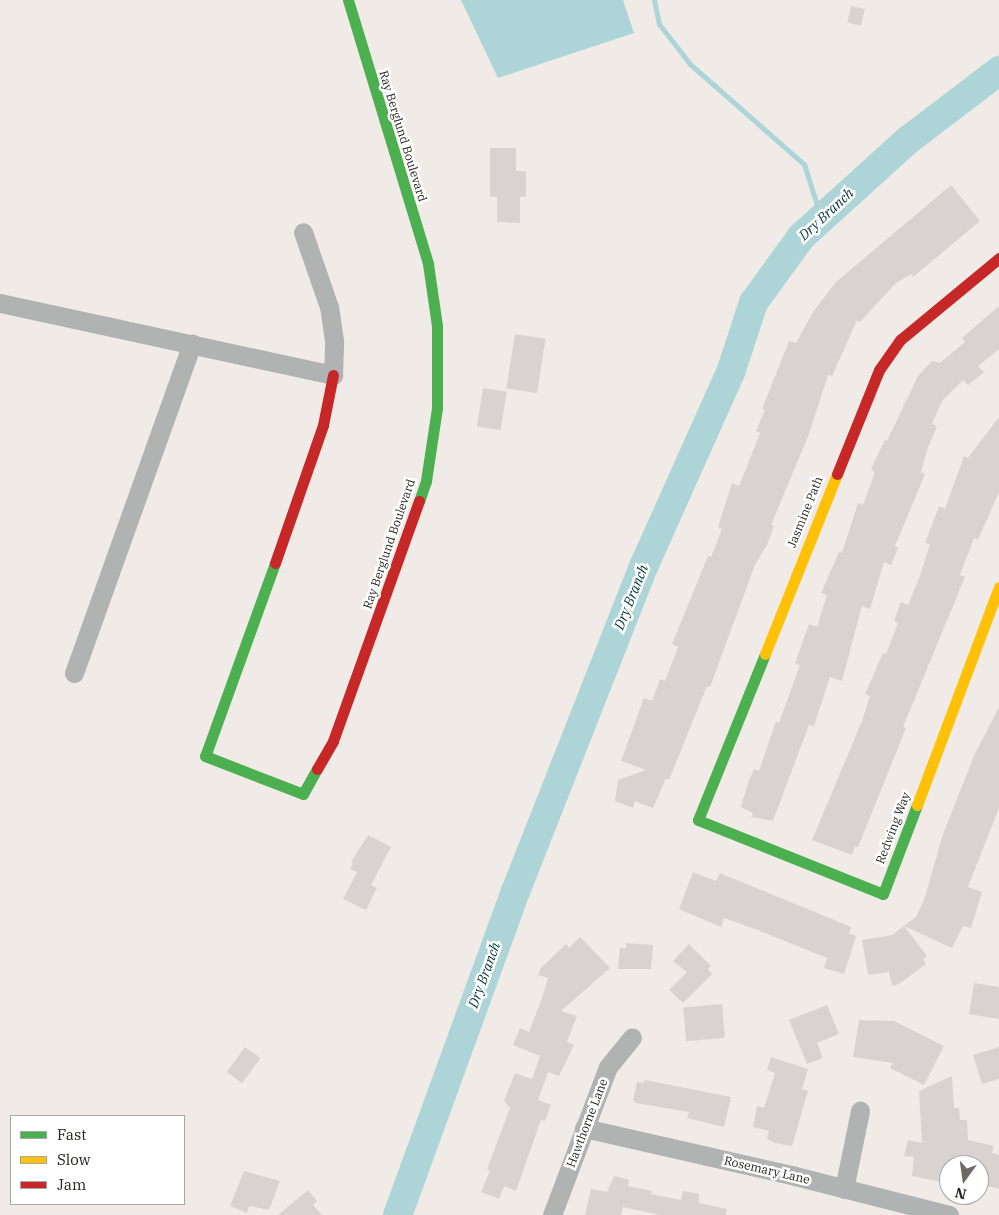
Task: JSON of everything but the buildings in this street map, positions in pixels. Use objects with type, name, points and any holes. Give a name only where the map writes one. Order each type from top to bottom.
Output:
[{"type":"street","name":"Ray Berglund Boulevard","points":[[333,375],[324,426],[205,756],[303,794],[320,770],[333,742],[426,481],[437,408],[437,326],[428,264],[348,0]]},
{"type":"street","points":[[0,303],[333,375],[334,341],[329,307],[303,232]]},
{"type":"street","name":"Jasmine Path","points":[[698,820],[879,370],[900,340],[999,258]]},
{"type":"street","points":[[74,673],[192,344]]},
{"type":"street","name":"Redwing Way","points":[[698,820],[883,894],[999,587]]},
{"type":"street","name":"Hawthorne Lane","points":[[552,1215],[608,1067],[632,1037]]},
{"type":"street","points":[[844,1189],[860,1111]]},
{"type":"street","name":"Rosemary Lane","points":[[584,1128],[949,1215]]},
{"type":"water","points":[[461,0],[623,0],[634,33],[498,78]]},
{"type":"waterway","points":[[654,0],[659,24],[690,64],[804,164],[821,218]]},
{"type":"waterway","name":"Dry Branch","points":[[397,1215],[515,891],[644,564],[730,372],[753,302],[801,236],[907,140],[999,70]]},
{"type":"traffic: fast","points":[[348,0],[428,264],[437,326],[437,408],[426,481],[419,501]]},
{"type":"traffic: fast","points":[[275,563],[205,756],[303,794],[317,769]]},
{"type":"traffic: fast","points":[[765,654],[698,820],[883,894],[917,805]]},
{"type":"traffic: slow","points":[[765,654],[837,474]]},
{"type":"traffic: slow","points":[[917,805],[999,587]]},
{"type":"traffic: jam","points":[[837,474],[879,370],[900,340],[999,258]]},
{"type":"traffic: jam","points":[[275,563],[323,425],[333,375]]},
{"type":"traffic: jam","points":[[317,769],[333,741],[419,501]]}]
